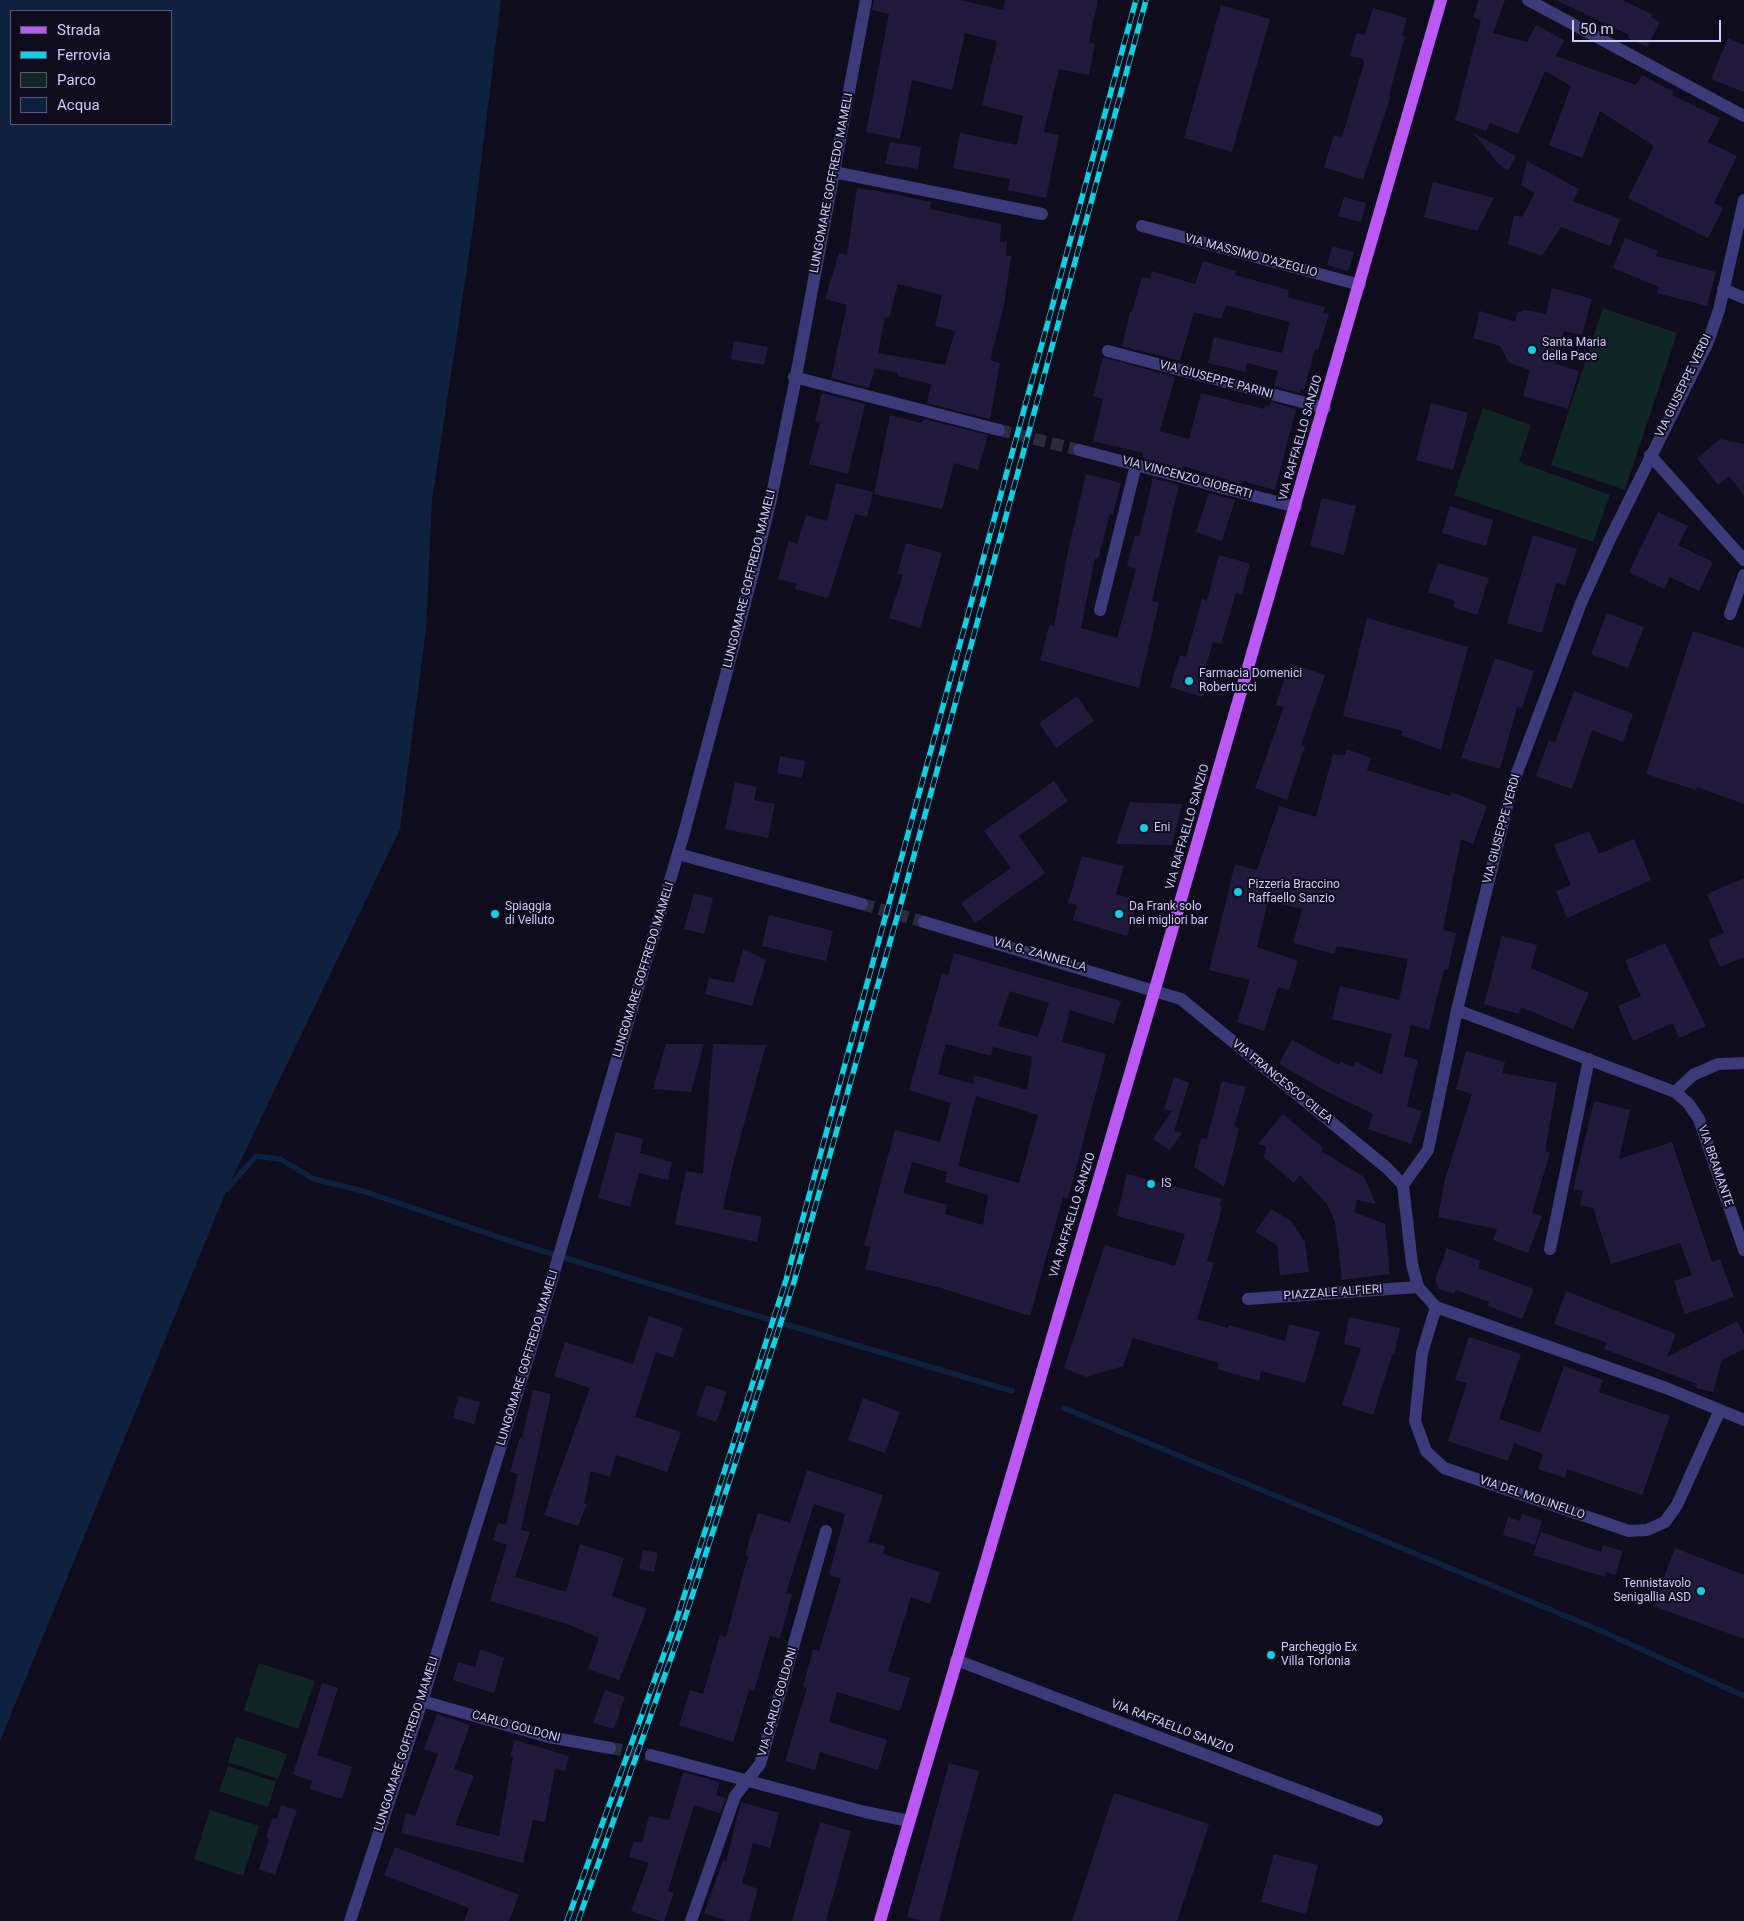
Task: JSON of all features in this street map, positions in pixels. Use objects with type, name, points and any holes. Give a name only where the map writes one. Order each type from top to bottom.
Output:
[{"type":"main road","name":"VIA RAFFAELLO SANZIO","points":[[880,1921],[1325,408],[1441,0]]},
{"type":"street","name":"LUNGOMARE GOFFREDO MAMELI","points":[[350,1921],[422,1701],[543,1308],[678,854],[753,574],[794,377],[866,0]]},
{"type":"street","points":[[1528,0],[1744,116]]},
{"type":"street","points":[[834,172],[1042,214]]},
{"type":"street","name":"VIA GIUSEPPE VERDI","points":[[1403,1185],[1428,1150],[1457,1010],[1512,786],[1581,603],[1650,455],[1708,342],[1719,310],[1744,200]]},
{"type":"street","name":"VIA MASSIMO D'AZEGLIO","points":[[1142,226],[1360,285]]},
{"type":"street","points":[[1724,289],[1744,298]]},
{"type":"street","name":"VIA GIUSEPPE PARINI","points":[[1108,351],[1325,408]]},
{"type":"street","points":[[794,377],[1000,430]]},
{"type":"street","name":"VIA VINCENZO GIOBERTI","points":[[1079,450],[1296,507]]},
{"type":"street","points":[[1650,455],[1744,560]]},
{"type":"street","points":[[1100,610],[1136,465]]},
{"type":"street","points":[[1730,614],[1744,574]]},
{"type":"street","points":[[678,854],[862,904]]},
{"type":"street","name":"VIA G. ZANNELLA","points":[[924,922],[1155,989]]},
{"type":"street","name":"VIA FRANCESCO CILEA","points":[[1155,989],[1181,999],[1387,1168],[1403,1185]]},
{"type":"street","name":"VIA BRAMANTE","points":[[1457,1010],[1675,1092],[1688,1103],[1699,1119],[1744,1250]]},
{"type":"street","points":[[1550,1249],[1589,1059]]},
{"type":"street","points":[[1675,1092],[1693,1075],[1718,1064],[1744,1063]]},
{"type":"street","points":[[1403,1185],[1412,1264],[1418,1288],[1436,1307],[1666,1388],[1744,1420]]},
{"type":"street","name":"PIAZZALE ALFIERI","points":[[1248,1298],[1418,1288]]},
{"type":"street","name":"VIA DEL MOLINELLO","points":[[1436,1307],[1422,1353],[1415,1421],[1426,1451],[1444,1468],[1629,1531],[1647,1530],[1665,1522],[1677,1505],[1720,1410]]},
{"type":"street","name":"VIA CARLO GOLDONI","points":[[691,1921],[735,1796],[760,1764],[826,1531]]},
{"type":"street","name":"VIA RAFFAELLO SANZIO","points":[[956,1660],[1377,1820]]},
{"type":"street","name":"CARLO GOLDONI","points":[[422,1701],[549,1737],[610,1748]]},
{"type":"street","points":[[651,1755],[748,1779],[865,1812],[909,1821]]},
{"type":"green space","points":[[1603,308],[1677,333],[1625,490],[1551,465]]},
{"type":"green space","points":[[1483,408],[1531,425],[1519,462],[1610,495],[1593,542],[1454,495]]},
{"type":"green space","points":[[259,1663],[315,1681],[298,1729],[244,1710]]},
{"type":"green space","points":[[236,1737],[287,1754],[278,1779],[228,1762]]},
{"type":"green space","points":[[228,1766],[276,1782],[268,1807],[219,1791]]},
{"type":"green space","points":[[210,1810],[259,1826],[243,1876],[194,1859]]},
{"type":"water","points":[[0,0],[501,0],[472,235],[432,500],[426,629],[400,829],[227,1189],[0,1741]]},
{"type":"building","points":[[874,0],[961,0],[1003,10],[1005,0],[1098,0],[1089,42],[1095,44],[1089,75],[1059,69],[1044,132],[1059,135],[1046,198],[1008,190],[1010,179],[953,168],[960,133],[1017,145],[1023,116],[982,105],[997,41],[965,33],[952,90],[912,80],[900,139],[866,132],[889,14],[872,10]]},
{"type":"building","points":[[1479,0],[1505,0],[1493,33],[1527,42],[1536,25],[1564,40],[1556,56],[1636,85],[1642,75],[1674,92],[1672,95],[1720,118],[1708,142],[1737,156],[1714,203],[1723,208],[1708,238],[1628,198],[1654,146],[1600,111],[1582,158],[1549,145],[1571,86],[1545,71],[1518,134],[1490,123],[1486,131],[1455,120],[1481,20],[1473,17]]},
{"type":"building","points":[[1556,0],[1622,0],[1652,14],[1651,17],[1660,22],[1647,47],[1628,38],[1629,35]]},
{"type":"building","points":[[1221,5],[1270,19],[1232,152],[1184,138]]},
{"type":"building","points":[[1373,8],[1407,18],[1402,36],[1405,37],[1389,95],[1391,96],[1363,180],[1324,167],[1334,135],[1342,137],[1364,63],[1363,59],[1350,56],[1356,33],[1365,35]]},
{"type":"building","points":[[1728,38],[1744,45],[1744,92],[1711,79]]},
{"type":"building","points":[[1473,133],[1516,156],[1508,171],[1499,164]]},
{"type":"building","points":[[890,142],[921,147],[918,169],[885,164]]},
{"type":"building","points":[[1527,161],[1579,189],[1573,201],[1620,219],[1610,246],[1561,227],[1542,256],[1508,244],[1514,215],[1522,217],[1535,193],[1521,185]]},
{"type":"building","points":[[1433,182],[1494,198],[1477,231],[1424,217]]},
{"type":"building","points":[[857,188],[931,202],[930,209],[1001,224],[1000,242],[1007,241],[1006,256],[1011,256],[1004,305],[990,360],[1000,363],[990,419],[927,403],[931,384],[898,376],[898,373],[875,368],[869,388],[831,378],[847,305],[825,299],[839,253],[847,255]],"holes":[[[898,284],[942,295],[935,326],[955,331],[945,365],[878,353],[885,317],[889,318]]]},
{"type":"building","points":[[1344,197],[1366,203],[1361,222],[1338,216]]},
{"type":"building","points":[[1625,238],[1658,251],[1656,256],[1716,272],[1707,306],[1657,293],[1659,287],[1613,268]]},
{"type":"building","points":[[1332,246],[1354,252],[1348,271],[1327,265]]},
{"type":"building","points":[[1203,261],[1236,271],[1235,275],[1289,290],[1287,297],[1325,307],[1323,313],[1329,314],[1318,350],[1315,349],[1304,390],[1301,389],[1300,393],[1274,386],[1278,371],[1247,363],[1245,372],[1208,363],[1214,337],[1282,353],[1290,322],[1226,305],[1221,319],[1194,312],[1180,361],[1122,346],[1130,312],[1132,312],[1142,277],[1150,279],[1152,271],[1195,284]]},
{"type":"building","name":"Santa Maria della Pace","points":[[1552,288],[1592,299],[1582,335],[1564,331],[1555,364],[1579,371],[1568,409],[1523,396],[1530,370],[1509,363],[1500,346],[1473,338],[1480,311],[1515,322],[1517,313],[1525,310],[1546,314]]},
{"type":"building","points":[[734,341],[768,347],[764,365],[731,359]]},
{"type":"building","points":[[1103,357],[1175,377],[1160,431],[1189,439],[1201,393],[1264,409],[1265,405],[1269,406],[1270,402],[1296,409],[1275,490],[1242,481],[1241,484],[1183,466],[1183,469],[1142,458],[1143,453],[1093,441],[1103,399],[1093,396]]},
{"type":"building","points":[[822,393],[865,404],[848,474],[809,464],[820,422],[815,421]]},
{"type":"building","points":[[1431,403],[1468,413],[1453,470],[1416,460]]},
{"type":"building","points":[[890,415],[921,423],[924,419],[988,435],[978,470],[954,463],[942,509],[874,494]]},
{"type":"building","points":[[1720,439],[1744,444],[1744,495],[1729,476],[1718,485],[1697,458]]},
{"type":"building","points":[[1086,474],[1121,483],[1113,515],[1110,514],[1098,559],[1095,558],[1081,628],[1117,638],[1136,569],[1127,566],[1135,535],[1139,537],[1153,478],[1179,485],[1152,601],[1159,603],[1139,688],[1040,660],[1050,624],[1054,626],[1068,551]]},
{"type":"building","points":[[836,483],[873,492],[867,517],[855,514],[828,598],[795,589],[797,584],[778,579],[789,541],[797,544],[806,515],[827,521]]},
{"type":"building","points":[[1209,493],[1235,500],[1222,541],[1196,532]]},
{"type":"building","points":[[1322,498],[1356,506],[1344,555],[1310,546]]},
{"type":"building","points":[[1450,506],[1493,520],[1486,546],[1442,533]]},
{"type":"building","points":[[1658,512],[1688,526],[1678,545],[1713,562],[1699,591],[1670,577],[1664,589],[1629,572]]},
{"type":"building","points":[[1533,535],[1577,549],[1565,585],[1556,583],[1542,633],[1507,623]]},
{"type":"building","points":[[906,543],[942,553],[920,628],[889,618],[903,575],[897,574]]},
{"type":"building","points":[[1219,555],[1250,564],[1242,595],[1236,593],[1221,644],[1213,642],[1204,673],[1209,675],[1202,697],[1170,687],[1180,655],[1186,657],[1202,599],[1207,600]]},
{"type":"building","points":[[1438,563],[1489,578],[1477,615],[1453,607],[1455,601],[1428,592]]},
{"type":"building","points":[[1607,613],[1644,627],[1628,668],[1591,654]]},
{"type":"building","points":[[1367,618],[1468,647],[1441,750],[1401,735],[1403,731],[1343,716]]},
{"type":"building","points":[[1693,631],[1744,648],[1744,804],[1697,787],[1696,790],[1646,774]]},
{"type":"building","points":[[1495,658],[1534,671],[1522,708],[1517,707],[1500,769],[1461,758]]},
{"type":"building","points":[[1290,663],[1325,675],[1301,745],[1305,746],[1287,800],[1255,788],[1284,707],[1276,705]]},
{"type":"building","points":[[1574,691],[1633,714],[1623,742],[1592,730],[1572,789],[1536,776],[1549,740],[1555,742]]},
{"type":"building","points":[[1077,696],[1094,721],[1056,748],[1039,723]]},
{"type":"building","points":[[1347,749],[1371,758],[1367,770],[1450,796],[1452,792],[1487,806],[1473,844],[1461,839],[1443,930],[1456,933],[1448,970],[1444,969],[1429,1030],[1411,1025],[1404,1056],[1418,1060],[1407,1106],[1422,1111],[1411,1144],[1368,1129],[1373,1114],[1326,1091],[1279,1064],[1292,1040],[1339,1065],[1341,1062],[1353,1067],[1356,1062],[1382,1075],[1392,1034],[1332,1019],[1340,986],[1399,1000],[1408,959],[1337,946],[1334,954],[1293,943],[1302,909],[1268,901],[1257,947],[1298,961],[1289,990],[1278,987],[1264,1031],[1237,1022],[1250,980],[1209,970],[1235,864],[1257,870],[1279,806],[1316,817],[1333,754],[1345,755]]},
{"type":"building","points":[[780,756],[805,761],[802,778],[777,773]]},
{"type":"building","points":[[1054,781],[1068,801],[1019,836],[1045,873],[975,923],[961,903],[1011,868],[984,831]]},
{"type":"building","points":[[735,782],[757,787],[754,800],[775,804],[768,838],[725,829]]},
{"type":"building","points":[[1130,802],[1182,804],[1172,845],[1116,844]]},
{"type":"building","points":[[1589,831],[1599,854],[1634,839],[1651,880],[1567,918],[1556,891],[1571,885],[1554,845]]},
{"type":"building","points":[[1082,856],[1124,866],[1116,894],[1137,901],[1127,936],[1073,920],[1077,905],[1068,903]]},
{"type":"building","points":[[1744,878],[1744,957],[1720,967],[1708,940],[1724,933],[1707,894]]},
{"type":"building","points":[[694,893],[713,898],[704,934],[684,929]]},
{"type":"building","points":[[769,915],[833,931],[826,961],[762,946]]},
{"type":"building","points":[[1502,936],[1537,945],[1531,968],[1589,993],[1573,1029],[1521,1007],[1519,1014],[1484,1004]]},
{"type":"building","points":[[1665,943],[1706,1026],[1679,1038],[1672,1023],[1633,1041],[1618,1006],[1641,996],[1625,961]]},
{"type":"building","points":[[743,949],[766,960],[752,1006],[705,994],[709,978],[734,983]]},
{"type":"building","points":[[954,953],[1121,1001],[1114,1024],[1070,1010],[1062,1042],[1106,1054],[1068,1199],[1063,1197],[1030,1316],[941,1288],[865,1269],[871,1247],[864,1245],[895,1130],[940,1142],[951,1103],[909,1090],[942,973],[948,975]],"holes":[[[1010,991],[1049,1003],[1038,1037],[998,1026]],[[946,1044],[991,1056],[993,1047],[1032,1057],[1027,1090],[974,1075],[973,1084],[938,1074]],[[976,1096],[1038,1115],[1019,1183],[958,1166]],[[912,1162],[947,1172],[945,1182],[988,1195],[983,1225],[945,1214],[947,1205],[903,1193]]]},
{"type":"building","points":[[666,1044],[704,1044],[691,1092],[653,1089]]},
{"type":"building","points":[[713,1044],[766,1045],[734,1160],[723,1209],[762,1217],[757,1242],[675,1224],[686,1171],[703,1174]]},
{"type":"building","points":[[1466,1051],[1505,1062],[1502,1073],[1557,1083],[1545,1151],[1550,1153],[1532,1213],[1542,1216],[1528,1253],[1493,1240],[1497,1229],[1438,1217],[1445,1179],[1472,1094],[1456,1089]]},
{"type":"building","points":[[1174,1077],[1189,1083],[1174,1131],[1182,1133],[1170,1150],[1153,1139],[1172,1111],[1164,1109]]},
{"type":"building","points":[[1222,1081],[1246,1087],[1234,1126],[1239,1129],[1224,1187],[1194,1167],[1201,1138],[1207,1139]]},
{"type":"building","points":[[1594,1101],[1630,1110],[1619,1159],[1672,1142],[1712,1262],[1720,1259],[1734,1297],[1685,1314],[1674,1281],[1692,1275],[1680,1243],[1611,1264],[1593,1208],[1580,1205],[1583,1191],[1573,1189]]},
{"type":"building","points":[[1283,1114],[1323,1148],[1321,1151],[1364,1177],[1376,1204],[1357,1200],[1354,1212],[1385,1224],[1390,1274],[1342,1280],[1335,1222],[1327,1204],[1300,1175],[1294,1183],[1264,1157],[1266,1146],[1258,1144]]},
{"type":"building","points":[[616,1132],[643,1139],[640,1153],[672,1162],[668,1180],[639,1173],[630,1207],[598,1198]]},
{"type":"building","points":[[1127,1174],[1222,1199],[1220,1206],[1222,1207],[1207,1261],[1214,1263],[1197,1319],[1228,1328],[1229,1325],[1285,1341],[1289,1324],[1320,1332],[1305,1383],[1261,1371],[1259,1381],[1217,1369],[1219,1363],[1133,1338],[1123,1366],[1086,1377],[1064,1368],[1105,1245],[1175,1266],[1185,1234],[1117,1216]]},
{"type":"building","points":[[1271,1209],[1291,1221],[1305,1242],[1309,1272],[1280,1275],[1277,1245],[1255,1232]]},
{"type":"building","points":[[1447,1248],[1480,1261],[1478,1268],[1534,1289],[1522,1319],[1488,1306],[1489,1302],[1456,1290],[1454,1294],[1439,1289],[1435,1280]]},
{"type":"building","points":[[1566,1291],[1676,1334],[1667,1357],[1737,1321],[1744,1335],[1744,1349],[1722,1360],[1713,1392],[1696,1388],[1697,1384],[1604,1349],[1607,1343],[1554,1324]]},
{"type":"building","points":[[649,1316],[683,1328],[673,1358],[656,1352],[635,1417],[681,1432],[667,1472],[616,1455],[610,1477],[591,1471],[584,1503],[587,1504],[578,1526],[544,1515],[590,1388],[554,1376],[565,1342],[633,1364]]},
{"type":"building","points":[[1349,1317],[1400,1328],[1394,1355],[1392,1355],[1373,1415],[1342,1405],[1361,1348],[1344,1344]]},
{"type":"building","points":[[1469,1337],[1521,1354],[1499,1419],[1540,1433],[1564,1366],[1603,1380],[1599,1392],[1670,1416],[1642,1495],[1567,1469],[1565,1478],[1538,1469],[1543,1454],[1514,1443],[1508,1461],[1448,1441],[1467,1383],[1455,1380]]},
{"type":"building","points":[[706,1385],[727,1392],[716,1422],[696,1415]]},
{"type":"building","points":[[533,1390],[551,1394],[521,1530],[530,1532],[515,1577],[566,1592],[580,1544],[624,1558],[612,1596],[647,1609],[619,1680],[588,1669],[599,1638],[570,1625],[490,1601],[507,1545],[493,1540],[498,1523],[506,1525],[518,1474],[510,1472],[520,1437],[522,1438]]},
{"type":"building","points":[[459,1396],[480,1402],[474,1424],[453,1418]]},
{"type":"building","points":[[863,1398],[900,1412],[885,1453],[848,1440]]},
{"type":"building","points":[[807,1470],[883,1495],[868,1542],[885,1546],[883,1554],[940,1572],[930,1604],[911,1597],[888,1671],[910,1678],[900,1711],[837,1692],[829,1722],[887,1740],[878,1770],[820,1752],[815,1770],[785,1761],[807,1688],[803,1687],[813,1649],[819,1651],[841,1578],[829,1575],[845,1514],[814,1504],[786,1593],[792,1594],[780,1639],[770,1636],[754,1691],[749,1690],[733,1742],[679,1725],[690,1690],[703,1694],[720,1635],[726,1637],[748,1556],[745,1555],[758,1513],[790,1523]]},
{"type":"building","points":[[1522,1514],[1542,1521],[1535,1545],[1503,1535],[1508,1517],[1520,1521]]},
{"type":"building","points":[[1541,1532],[1601,1552],[1603,1545],[1623,1551],[1615,1575],[1606,1572],[1605,1577],[1533,1555]]},
{"type":"building","name":"Tennistavolo Senigallia ASD","points":[[1675,1548],[1744,1575],[1744,1639],[1653,1606]]},
{"type":"building","points":[[643,1550],[658,1553],[654,1572],[639,1569]]},
{"type":"building","points":[[480,1649],[504,1658],[494,1693],[453,1680],[458,1662],[475,1667]]},
{"type":"building","points":[[322,1683],[338,1688],[317,1755],[352,1767],[342,1799],[310,1789],[312,1781],[293,1774]]},
{"type":"building","points":[[605,1690],[625,1697],[614,1729],[593,1723]]},
{"type":"building","points":[[437,1714],[470,1725],[454,1769],[474,1776],[455,1825],[499,1836],[513,1757],[510,1756],[515,1740],[569,1756],[565,1771],[555,1769],[545,1822],[533,1820],[523,1863],[401,1833],[406,1813],[415,1816],[438,1754],[424,1749]]},
{"type":"building","points":[[949,1763],[979,1771],[939,1921],[923,1921],[907,1917]]},
{"type":"building","points":[[683,1772],[720,1782],[716,1795],[726,1798],[720,1813],[694,1805],[668,1891],[674,1893],[664,1921],[660,1921],[631,1911],[649,1863],[629,1857],[634,1841],[642,1843],[649,1816],[669,1820]]},
{"type":"building","points":[[1114,1793],[1209,1824],[1177,1921],[1072,1921]]},
{"type":"building","points":[[741,1802],[779,1813],[770,1848],[753,1843],[742,1883],[758,1889],[749,1921],[727,1921],[704,1913],[723,1860],[726,1861]]},
{"type":"building","points":[[281,1805],[297,1810],[275,1875],[259,1869],[269,1840],[266,1836],[273,1818],[277,1819]]},
{"type":"building","points":[[820,1822],[851,1831],[826,1921],[792,1921]]},
{"type":"building","points":[[395,1847],[519,1895],[509,1921],[464,1921],[469,1908],[384,1875]]},
{"type":"building","points":[[1274,1854],[1318,1865],[1306,1914],[1261,1902]]},
{"type":"waterway","points":[[227,1189],[256,1156],[280,1159],[314,1179],[363,1191],[513,1242],[1012,1391]]},
{"type":"waterway","points":[[1064,1408],[1597,1629],[1744,1696]]},
{"type":"tunnel","points":[[999,430],[1079,450]]},
{"type":"tunnel","points":[[862,904],[924,922]]},
{"type":"tunnel","points":[[610,1748],[651,1755]]},
{"type":"railway","points":[[567,1921],[676,1621],[786,1280],[1136,0]]},
{"type":"railway","points":[[578,1921],[683,1624],[794,1282],[903,896],[1146,0]]},
{"type":"place","name":"Santa Maria della Pace","points":[[1532,350]]},
{"type":"place","name":"Farmacia Domenici Robertucci","points":[[1189,681]]},
{"type":"place","name":"Eni","points":[[1144,828]]},
{"type":"place","name":"Pizzeria Braccino Raffaello Sanzio","points":[[1238,892]]},
{"type":"place","name":"Spiaggia di Velluto","points":[[495,914]]},
{"type":"place","name":"Da Frank solo nei migliori bar","points":[[1119,914]]},
{"type":"place","name":"IS","points":[[1151,1184]]},
{"type":"place","name":"Tennistavolo Senigallia ASD","points":[[1701,1591]]},
{"type":"place","name":"Parcheggio Ex Villa Torlonia","points":[[1271,1655]]}]
